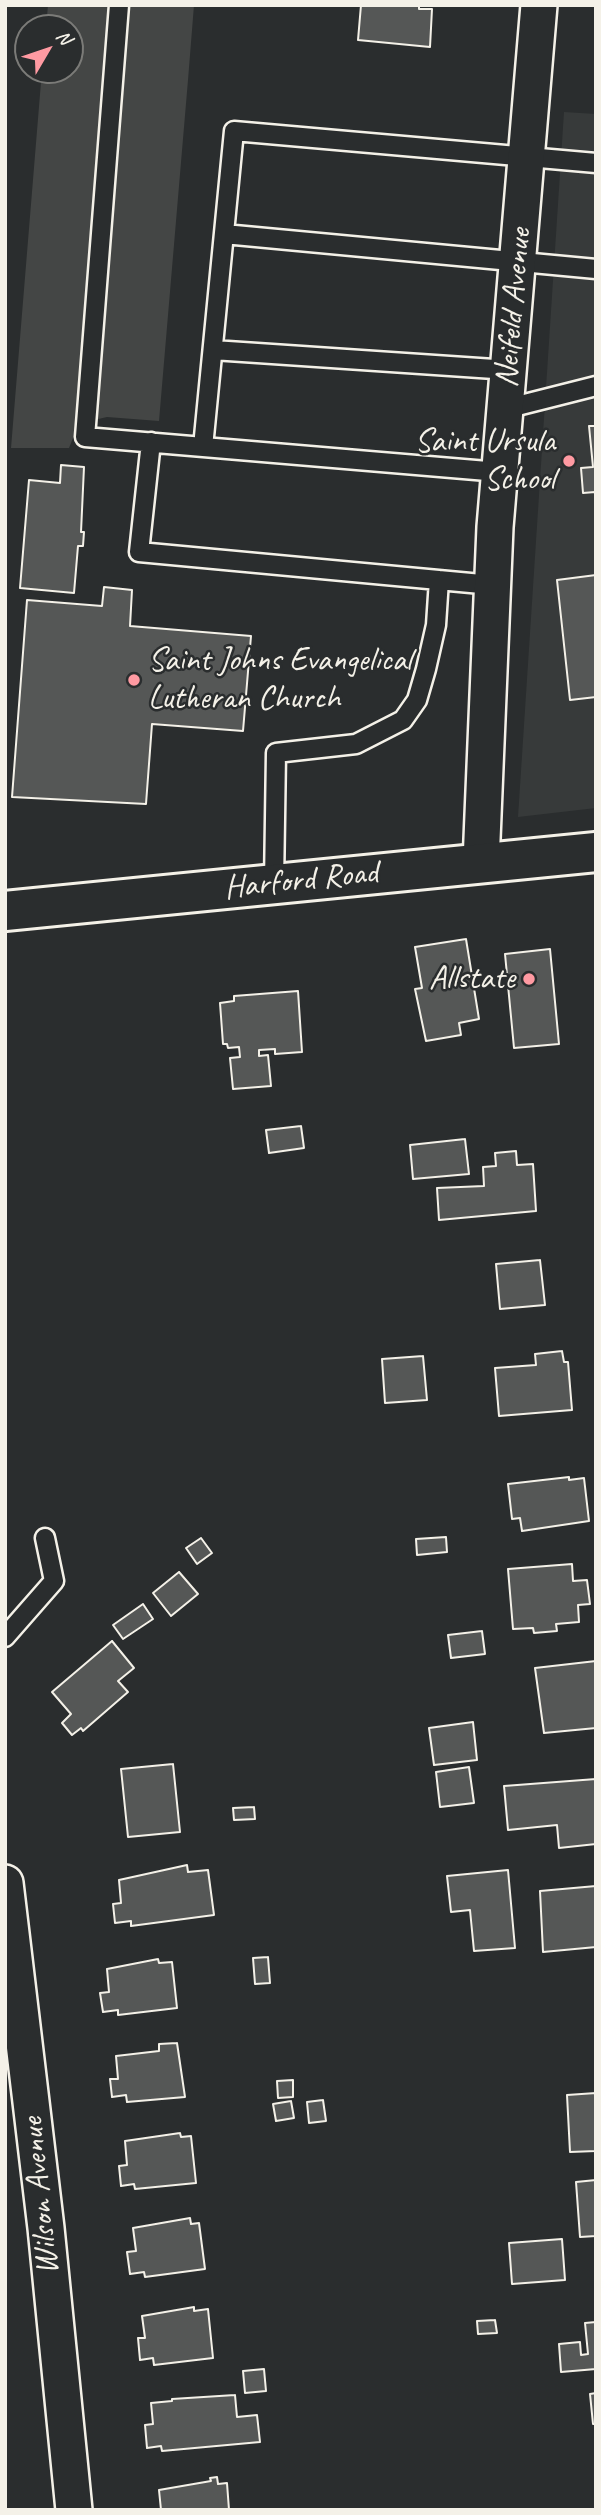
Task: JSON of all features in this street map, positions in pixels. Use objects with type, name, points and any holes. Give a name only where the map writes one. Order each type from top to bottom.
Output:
[{"type":"main road","name":"Harford Road","points":[[5,911],[596,852]]},
{"type":"street","name":"Neifeld Avenue","points":[[481,863],[499,472],[539,5]]},
{"type":"street","name":"Wilson Avenue","points":[[5,1883],[46,2228],[74,2510]]},
{"type":"lane","points":[[119,5],[85,437],[499,472]]},
{"type":"lane","points":[[203,447],[234,131],[596,163]]},
{"type":"lane","points":[[224,234],[596,269]]},
{"type":"lane","points":[[213,350],[509,370]]},
{"type":"lane","points":[[505,409],[596,387]]},
{"type":"lane","points":[[151,442],[139,552],[492,585]]},
{"type":"lane","points":[[274,884],[276,753],[356,744],[403,720],[417,700],[426,669],[436,625],[439,580]]},
{"type":"lane","points":[[5,1637],[54,1581],[45,1538]]},
{"type":"shaded area","points":[[48,5],[194,5],[159,421],[107,417],[94,420],[75,433],[69,448],[11,448],[41,84],[84,84],[84,14],[47,14]]},
{"type":"shaded area","name":"Saint Ursula School","points":[[564,112],[596,114],[596,808],[518,817]]},
{"type":"building","points":[[361,5],[419,5],[419,9],[432,9],[430,47],[358,40]]},
{"type":"building","name":"Saint Ursula School","points":[[589,426],[596,426],[596,495],[595,492],[583,493],[581,468],[593,467]]},
{"type":"building","points":[[61,465],[84,467],[81,532],[84,532],[83,546],[78,546],[74,593],[20,588],[29,480],[60,483]]},
{"type":"building","points":[[596,575],[596,697],[570,700],[557,580]]},
{"type":"building","name":"Saint Johns Evangelical Lutheran Church","points":[[104,587],[132,590],[130,626],[251,636],[243,731],[152,724],[146,804],[12,797],[27,600],[102,606]]},
{"type":"building","points":[[466,939],[479,1019],[459,1023],[461,1035],[426,1041],[415,989],[422,988],[415,947]]},
{"type":"building","points":[[550,949],[559,1044],[514,1048],[505,954]]},
{"type":"building","points":[[298,991],[302,1052],[275,1054],[275,1049],[259,1050],[259,1056],[268,1055],[271,1086],[233,1089],[230,1058],[240,1057],[239,1047],[228,1048],[227,1044],[223,1044],[220,1003],[234,1001],[234,996]]},
{"type":"building","points":[[301,1126],[304,1148],[269,1153],[266,1130]]},
{"type":"building","points":[[465,1139],[469,1174],[413,1179],[410,1145]]},
{"type":"building","points":[[516,1151],[517,1165],[533,1164],[536,1211],[439,1220],[437,1188],[484,1186],[483,1167],[496,1166],[495,1153]]},
{"type":"building","points":[[540,1260],[545,1305],[500,1309],[496,1264]]},
{"type":"building","points":[[562,1351],[564,1362],[568,1362],[572,1410],[499,1416],[495,1368],[536,1365],[535,1354]]},
{"type":"building","points":[[423,1356],[427,1400],[385,1403],[382,1359]]},
{"type":"building","points":[[569,1477],[569,1480],[584,1478],[589,1521],[522,1531],[520,1518],[512,1519],[508,1484]]},
{"type":"building","points":[[446,1537],[447,1552],[417,1555],[416,1539]]},
{"type":"building","points":[[201,1538],[212,1553],[197,1564],[186,1548]]},
{"type":"building","points":[[572,1564],[573,1581],[587,1580],[590,1604],[578,1605],[579,1622],[556,1624],[557,1631],[534,1633],[533,1628],[513,1629],[508,1569]]},
{"type":"building","points":[[179,1572],[198,1594],[171,1616],[153,1593]]},
{"type":"building","points":[[143,1604],[153,1619],[123,1639],[113,1625]]},
{"type":"building","points":[[482,1631],[485,1654],[451,1658],[448,1635]]},
{"type":"building","points":[[112,1641],[134,1668],[118,1681],[128,1692],[83,1731],[81,1728],[72,1735],[62,1723],[71,1714],[52,1692]]},
{"type":"building","points":[[596,1661],[596,1728],[544,1733],[535,1668]]},
{"type":"building","points":[[473,1722],[477,1760],[434,1765],[429,1728]]},
{"type":"building","points":[[173,1764],[180,1832],[128,1837],[121,1769]]},
{"type":"building","points":[[469,1767],[474,1803],[440,1807],[436,1772]]},
{"type":"building","points":[[596,1779],[596,1844],[559,1848],[557,1825],[508,1830],[504,1786]]},
{"type":"building","points":[[254,1807],[255,1819],[234,1820],[233,1808]]},
{"type":"building","points":[[187,1865],[188,1872],[208,1870],[214,1915],[131,1926],[131,1921],[115,1923],[113,1904],[121,1903],[119,1880]]},
{"type":"building","points":[[508,1870],[515,1948],[474,1951],[470,1910],[451,1912],[447,1876]]},
{"type":"building","points":[[596,1886],[596,1947],[543,1952],[540,1891]]},
{"type":"building","points":[[268,1957],[270,1983],[255,1984],[253,1958]]},
{"type":"building","points":[[158,1959],[159,1963],[172,1962],[177,2008],[118,2015],[118,2010],[103,2012],[100,1993],[109,1992],[107,1969]]},
{"type":"building","points":[[177,2043],[185,2097],[127,2102],[126,2095],[112,2097],[110,2079],[118,2079],[116,2056],[159,2051],[159,2044]]},
{"type":"building","points":[[293,2080],[293,2097],[278,2098],[277,2081]]},
{"type":"building","points":[[596,2093],[596,2151],[570,2152],[567,2095]]},
{"type":"building","points":[[323,2100],[326,2121],[309,2123],[307,2102]]},
{"type":"building","points":[[291,2101],[294,2118],[276,2121],[273,2104]]},
{"type":"building","points":[[180,2133],[181,2137],[191,2136],[196,2183],[135,2189],[134,2184],[121,2186],[119,2166],[127,2165],[125,2141]]},
{"type":"building","points":[[596,2180],[596,2236],[580,2237],[576,2182]]},
{"type":"building","points":[[190,2218],[191,2224],[199,2223],[205,2269],[145,2277],[144,2272],[130,2274],[127,2252],[136,2251],[133,2228]]},
{"type":"building","points":[[562,2239],[565,2280],[512,2284],[509,2243]]},
{"type":"building","points":[[194,2307],[194,2311],[208,2309],[213,2358],[154,2365],[153,2358],[140,2360],[138,2338],[145,2338],[142,2316]]},
{"type":"building","points":[[495,2320],[497,2333],[478,2334],[477,2321]]},
{"type":"building","points":[[596,2322],[596,2369],[561,2372],[559,2344],[580,2342],[581,2355],[588,2354],[585,2323]]},
{"type":"building","points":[[264,2369],[266,2391],[245,2393],[243,2371]]},
{"type":"building","points":[[596,2393],[596,2424],[593,2424],[590,2394]]},
{"type":"building","points":[[235,2395],[237,2417],[257,2415],[260,2442],[162,2451],[161,2446],[147,2448],[145,2425],[153,2424],[151,2403]]},
{"type":"building","points":[[217,2477],[218,2484],[227,2483],[229,2510],[161,2510],[159,2490],[211,2481],[210,2478]]},
{"type":"place","name":"Saint Ursula School","points":[[569,461]]},
{"type":"place","name":"Saint Johns Evangelical Lutheran Church","points":[[134,680]]},
{"type":"place","name":"Allstate","points":[[529,979]]}]
